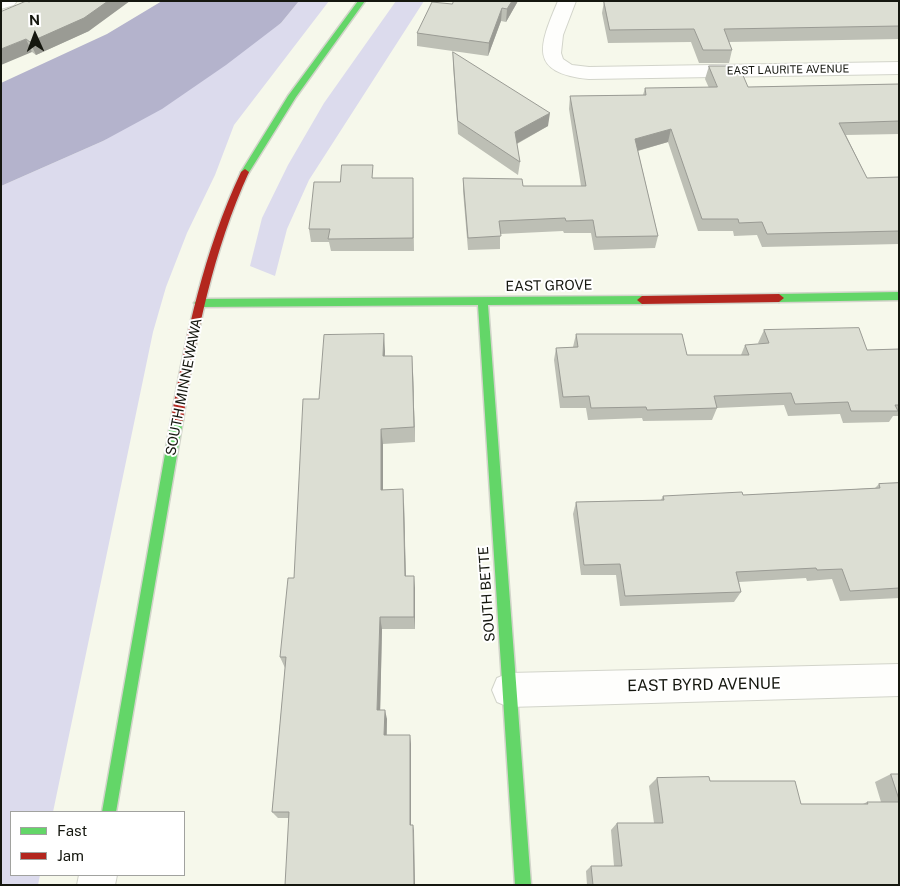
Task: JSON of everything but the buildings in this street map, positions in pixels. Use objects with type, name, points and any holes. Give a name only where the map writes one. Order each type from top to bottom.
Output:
[{"type":"street","points":[[1,4],[8,1]]},
{"type":"street","name":"SOUTH MINNEWAWA","points":[[109,811],[180,402],[200,303],[213,251],[233,197],[260,144],[290,97],[362,1]]},
{"type":"street","name":"EAST LAURITE AVENUE","points":[[567,1],[550,49],[553,60],[559,66],[573,71],[589,73],[899,68]]},
{"type":"street","name":"EAST GROVE","points":[[200,303],[483,302],[899,296]]},
{"type":"street","name":"SOUTH BETTE","points":[[483,302],[522,885]]},
{"type":"street","name":"EAST BYRD AVENUE","points":[[509,690],[899,680]]},
{"type":"shaded area","points":[[162,1],[299,1],[281,23],[226,65],[162,109],[103,141],[1,186],[1,83],[107,34]]},
{"type":"shaded area","points":[[299,1],[329,1],[234,125],[215,175],[187,233],[166,287],[153,332],[53,811],[10,811],[10,876],[40,876],[38,885],[1,885],[1,186],[103,141],[281,23]]},
{"type":"shaded area","points":[[396,1],[424,1],[309,180],[287,229],[275,276],[250,266],[262,218],[288,165],[324,103]]},
{"type":"traffic: fast","points":[[245,172],[292,96],[362,1]]},
{"type":"traffic: fast","points":[[779,298],[899,296]]},
{"type":"traffic: fast","points":[[199,303],[642,300]]},
{"type":"traffic: fast","points":[[483,302],[523,885]]},
{"type":"traffic: fast","points":[[109,811],[177,420]]},
{"type":"traffic: jam","points":[[177,420],[194,325],[210,262],[231,202],[245,172]]},
{"type":"traffic: jam","points":[[642,300],[779,298]]}]
